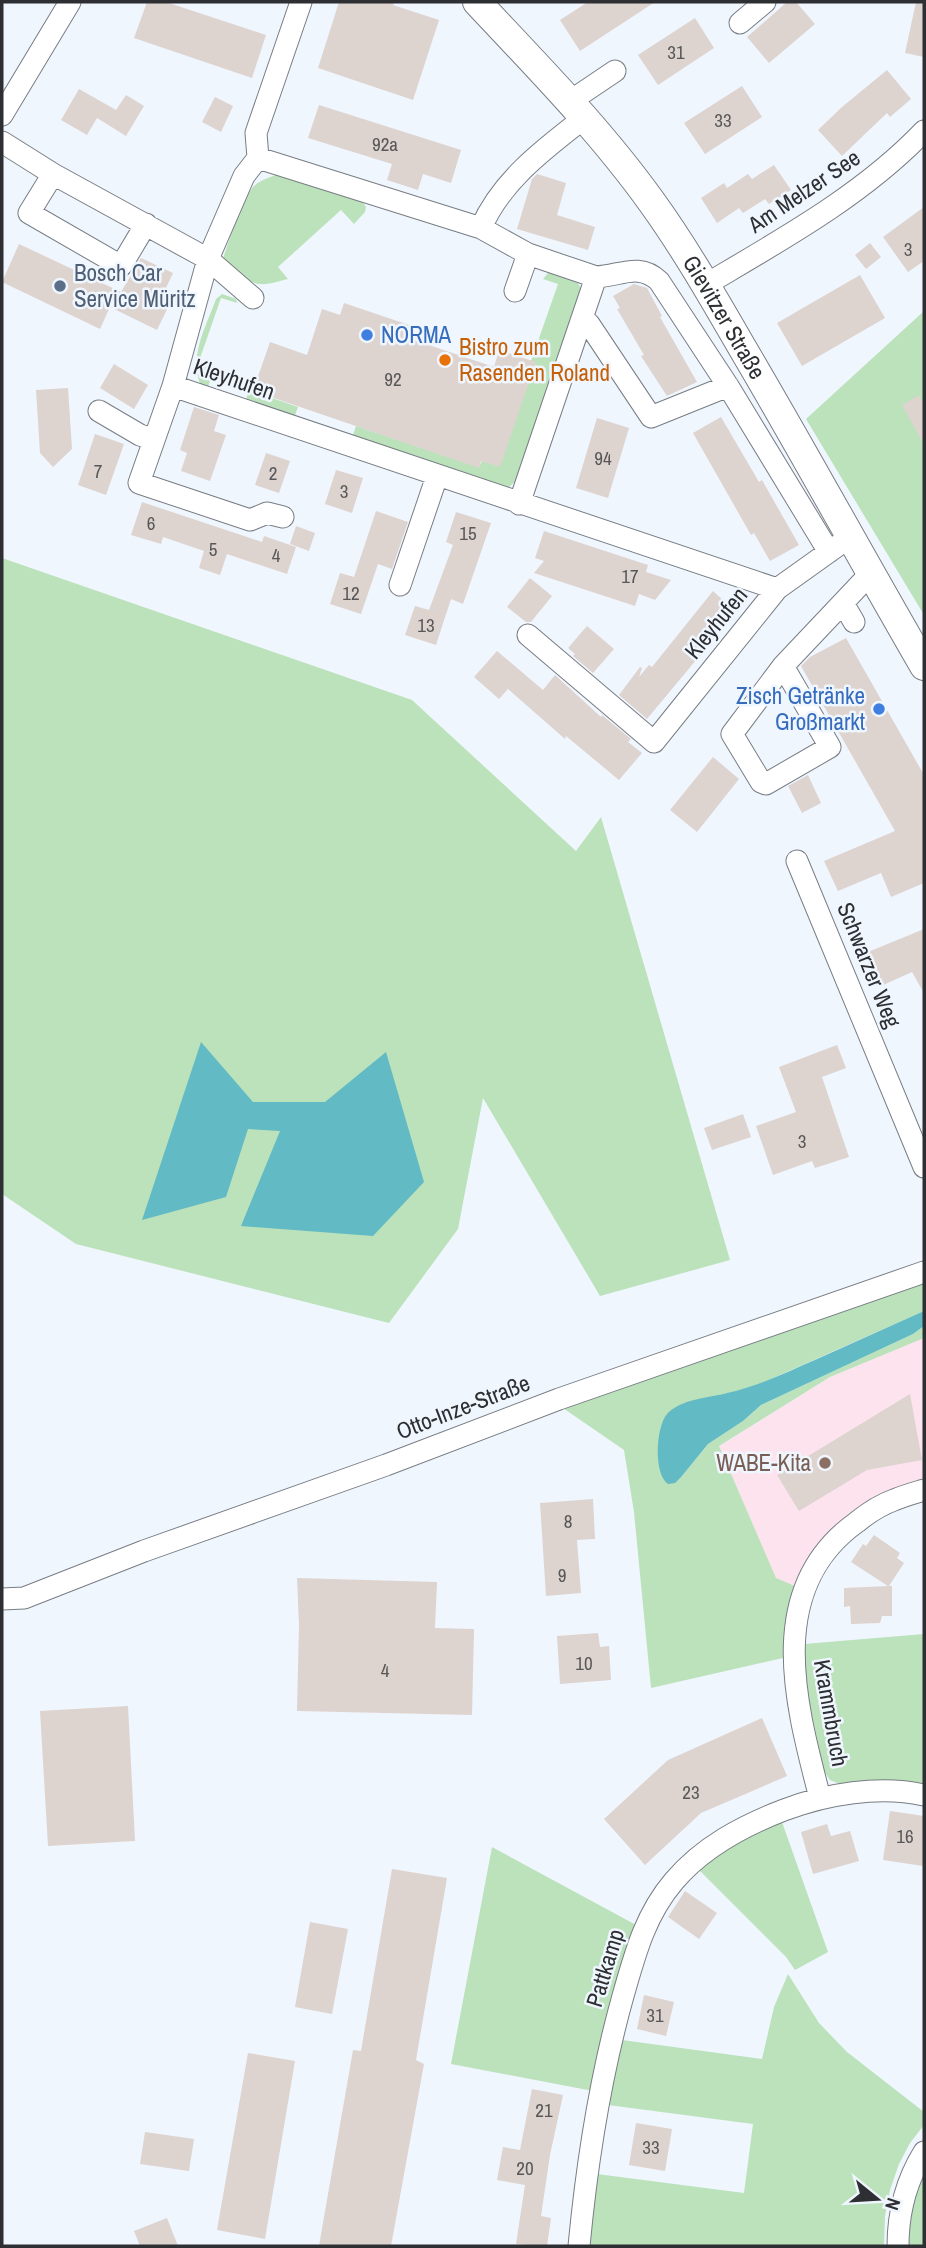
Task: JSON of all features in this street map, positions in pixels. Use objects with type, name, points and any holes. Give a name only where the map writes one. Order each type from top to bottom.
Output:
[{"type":"main road","name":"Gievitzer Straße","points":[[477,2],[577,110],[652,202],[705,285],[795,437],[839,544],[870,574],[924,666]]},
{"type":"street","points":[[2,115],[70,2]]},
{"type":"street","points":[[301,2],[257,134],[258,158],[481,228],[528,254],[596,277],[636,270],[652,274],[727,386],[839,544],[777,589]]},
{"type":"street","points":[[740,23],[765,2]]},
{"type":"street","points":[[481,228],[487,213],[503,191],[615,71]]},
{"type":"street","name":"Am Melzer See","points":[[705,285],[829,209],[881,170],[924,131]]},
{"type":"street","points":[[2,142],[53,174],[208,259],[253,298]]},
{"type":"street","name":"Kleyhufen","points":[[258,158],[244,177],[208,259],[173,386],[139,483],[250,520],[267,513],[283,517]]},
{"type":"street","points":[[53,174],[29,214],[121,266],[146,224]]},
{"type":"street","points":[[514,291],[528,254]]},
{"type":"street","points":[[519,504],[596,277]]},
{"type":"street","points":[[581,322],[589,324],[651,417],[727,386]]},
{"type":"street","name":"Kleyhufen","points":[[173,386],[777,589],[654,742],[528,635]]},
{"type":"street","points":[[99,411],[140,435],[154,440]]},
{"type":"street","points":[[400,584],[437,476]]},
{"type":"street","points":[[783,666],[830,747],[766,784],[761,782],[732,734],[783,666],[870,574]]},
{"type":"street","points":[[843,603],[854,622]]},
{"type":"street","name":"Schwarzer Weg","points":[[797,861],[924,1167]]},
{"type":"street","name":"Otto-Inze-Straße","points":[[2,1598],[24,1598],[144,1551],[386,1465],[559,1399],[924,1272]]},
{"type":"street","name":"Krammbruch","points":[[820,1798],[796,1694],[794,1629],[804,1589],[825,1551],[842,1532],[893,1500],[924,1490]]},
{"type":"street","name":"Pattkamp","points":[[579,2246],[583,2199],[597,2110],[612,2038],[639,1939],[652,1912],[673,1881],[696,1858],[727,1836],[760,1819],[820,1798],[890,1792],[924,1795]]},
{"type":"street","points":[[898,2246],[898,2224],[905,2191],[924,2152]]},
{"type":"shaded area","name":"WABE-Kita","points":[[924,1338],[924,1481],[868,1503],[834,1526],[812,1551],[795,1586],[776,1579],[719,1446],[830,1377]]},
{"type":"green space","points":[[279,174],[362,201],[366,207],[354,224],[341,210],[278,267],[288,279],[260,284],[239,276],[222,261],[249,193],[259,182]]},
{"type":"green space","points":[[549,272],[577,282],[581,288],[519,478],[509,487],[503,488],[417,456],[351,441],[356,426],[479,467],[531,361],[558,284],[543,279]]},
{"type":"green space","points":[[222,294],[236,299],[237,303],[221,298],[198,364],[214,370],[208,387],[246,400],[249,390],[298,407],[293,421],[201,386],[196,364],[197,353],[216,299]]},
{"type":"green space","points":[[924,311],[924,615],[806,419]]},
{"type":"green space","points":[[2,558],[412,700],[576,851],[601,817],[730,1260],[600,1296],[483,1098],[458,1229],[389,1323],[76,1244],[2,1194]]},
{"type":"green space","points":[[924,1280],[924,1311],[753,1387],[682,1404],[682,1476],[708,1444],[743,1421],[761,1405],[913,1334],[924,1326],[924,1338],[830,1377],[719,1446],[776,1578],[795,1586],[784,1628],[783,1658],[651,1688],[634,1512],[624,1450],[560,1406]]},
{"type":"green space","points":[[924,1634],[924,1784],[852,1786],[830,1780],[824,1771],[807,1692],[804,1644]]},
{"type":"green space","points":[[782,1822],[828,1952],[795,1970],[786,1957],[699,1870],[738,1843]]},
{"type":"green space","points":[[492,1847],[638,1926],[593,2091],[451,2064]]},
{"type":"green space","points":[[788,1974],[819,2023],[847,2052],[924,2112],[924,2125],[899,2164],[890,2190],[885,2216],[884,2246],[589,2246],[597,2174],[744,2193],[753,2124],[608,2105],[622,2040],[762,2059],[774,2007]]},
{"type":"green space","points":[[924,2162],[924,2246],[904,2246],[905,2224]]},
{"type":"water","points":[[201,1042],[253,1102],[325,1102],[386,1052],[424,1182],[373,1236],[241,1226],[280,1131],[248,1129],[226,1197],[142,1220]]},
{"type":"water","points":[[924,1311],[924,1326],[913,1334],[761,1405],[743,1421],[708,1444],[675,1483],[668,1484],[663,1479],[658,1461],[660,1429],[663,1420],[673,1409],[687,1402],[762,1383]]},
{"type":"building","points":[[147,2],[166,2],[266,35],[252,78],[134,38]]},
{"type":"building","points":[[339,2],[394,2],[393,5],[439,20],[413,100],[318,68]]},
{"type":"building","points":[[588,2],[655,2],[580,51],[560,20]]},
{"type":"building","points":[[787,2],[796,2],[815,24],[769,63],[747,37]]},
{"type":"building","points":[[916,2],[924,2],[924,57],[905,53]]},
{"type":"building","points":[[695,18],[714,48],[658,85],[638,55]]},
{"type":"building","points":[[887,70],[911,99],[890,117],[887,113],[842,156],[818,130]]},
{"type":"building","points":[[742,86],[762,117],[705,154],[684,123]]},
{"type":"building","points":[[79,89],[116,110],[126,95],[144,106],[126,136],[97,118],[87,135],[61,120]]},
{"type":"building","points":[[215,97],[233,106],[221,132],[202,122]]},
{"type":"building","points":[[319,105],[461,150],[451,183],[423,174],[418,190],[387,180],[392,164],[308,138]]},
{"type":"building","points":[[774,165],[791,190],[769,204],[765,199],[743,213],[739,208],[717,223],[701,198],[724,183],[727,188],[748,174],[752,179]]},
{"type":"building","points":[[537,174],[566,183],[557,215],[595,227],[588,250],[517,229],[532,179]]},
{"type":"building","points":[[924,207],[924,261],[908,272],[883,237]]},
{"type":"building","points":[[870,243],[881,257],[866,269],[855,255]]},
{"type":"building","name":"Bosch Car Service Müritz","points":[[19,244],[121,292],[141,258],[173,273],[165,290],[174,295],[157,330],[110,307],[100,329],[2,282]]},
{"type":"building","points":[[860,275],[885,318],[802,366],[777,323]]},
{"type":"building","points":[[634,284],[647,288],[662,316],[660,317],[697,382],[667,396],[641,356],[644,355],[617,309],[620,308],[613,296]]},
{"type":"building","points":[[344,303],[409,325],[405,337],[494,367],[499,350],[536,362],[500,467],[481,461],[479,468],[253,391],[270,342],[307,355],[322,309],[340,315]]},
{"type":"building","points":[[114,364],[148,385],[134,409],[100,388]]},
{"type":"building","points":[[68,388],[72,449],[53,467],[40,453],[36,390]]},
{"type":"building","points":[[919,395],[924,405],[924,445],[902,405]]},
{"type":"building","points":[[194,407],[219,415],[214,431],[226,435],[210,481],[181,471],[187,453],[180,450]]},
{"type":"building","points":[[721,417],[759,482],[762,480],[799,545],[770,561],[754,533],[751,535],[693,433]]},
{"type":"building","points":[[597,418],[629,428],[608,498],[576,488]]},
{"type":"building","points":[[95,434],[124,444],[106,495],[78,485]]},
{"type":"building","points":[[266,453],[290,461],[279,493],[255,485]]},
{"type":"building","points":[[336,470],[363,478],[352,513],[325,504]]},
{"type":"building","points":[[142,502],[262,542],[264,536],[296,547],[287,574],[227,554],[220,575],[199,568],[204,551],[163,537],[161,544],[131,535]]},
{"type":"building","points":[[376,511],[408,522],[392,569],[378,564],[361,614],[330,604],[340,573],[354,577]]},
{"type":"building","points":[[456,512],[491,523],[463,604],[451,599],[436,645],[405,635],[415,606],[429,610],[453,545],[446,542]]},
{"type":"building","points":[[296,526],[315,533],[309,551],[290,544]]},
{"type":"building","points":[[544,531],[648,565],[646,572],[671,580],[655,600],[639,594],[635,606],[534,573],[544,561],[535,558]]},
{"type":"building","points":[[530,578],[552,596],[531,622],[526,622],[507,607]]},
{"type":"building","points":[[713,591],[736,612],[647,719],[619,695],[640,667],[639,677],[649,665],[652,667]]},
{"type":"building","points":[[587,626],[614,649],[593,673],[573,656],[575,654],[568,648]]},
{"type":"building","points":[[846,638],[924,775],[924,883],[891,897],[881,873],[838,891],[824,861],[895,831],[801,666],[810,657]]},
{"type":"building","points":[[497,651],[543,690],[555,675],[601,717],[602,715],[631,739],[628,742],[642,753],[619,780],[566,736],[565,739],[508,689],[499,699],[474,677]]},
{"type":"building","points":[[713,757],[739,779],[697,832],[670,810]]},
{"type":"building","points":[[808,775],[821,803],[802,813],[788,786]]},
{"type":"building","points":[[924,929],[924,993],[912,972],[881,986],[868,952]]},
{"type":"building","points":[[837,1045],[846,1068],[822,1077],[849,1157],[815,1168],[812,1161],[773,1175],[756,1126],[796,1112],[779,1067]]},
{"type":"building","points":[[743,1114],[751,1137],[712,1150],[704,1128]]},
{"type":"building","points":[[910,1394],[922,1460],[867,1470],[799,1511],[777,1475]]},
{"type":"building","points":[[593,1499],[595,1539],[577,1540],[581,1593],[546,1596],[540,1503]]},
{"type":"building","points":[[874,1535],[900,1553],[897,1558],[904,1563],[889,1586],[892,1586],[892,1616],[882,1616],[880,1623],[851,1624],[850,1606],[844,1607],[844,1588],[888,1586],[851,1562],[863,1544],[866,1546]]},
{"type":"building","points":[[297,1578],[437,1582],[435,1628],[474,1629],[472,1715],[297,1711]]},
{"type":"building","points":[[598,1633],[600,1647],[609,1646],[611,1680],[560,1684],[557,1636]]},
{"type":"building","points":[[128,1706],[135,1841],[48,1846],[40,1711]]},
{"type":"building","points":[[762,1718],[787,1776],[701,1813],[645,1865],[604,1819],[668,1760]]},
{"type":"building","points":[[890,1811],[924,1816],[923,1866],[883,1860]]},
{"type":"building","points":[[827,1824],[831,1836],[850,1831],[859,1861],[813,1874],[801,1832]]},
{"type":"building","points":[[392,1869],[447,1878],[416,2060],[424,2064],[391,2246],[319,2246],[353,2050],[361,2051]]},
{"type":"building","points":[[685,1891],[717,1913],[699,1939],[668,1917]]},
{"type":"building","points":[[310,1922],[348,1929],[332,2014],[295,2007]]},
{"type":"building","points":[[644,1995],[674,2002],[666,2036],[637,2029]]},
{"type":"building","points":[[248,2053],[295,2061],[265,2239],[217,2230]]},
{"type":"building","points":[[532,2089],[563,2095],[541,2216],[551,2218],[547,2246],[516,2244],[525,2185],[497,2180],[503,2147],[520,2150]]},
{"type":"building","points":[[636,2123],[672,2129],[665,2171],[629,2165]]},
{"type":"building","points":[[145,2132],[194,2139],[189,2171],[140,2164]]},
{"type":"building","points":[[167,2218],[178,2246],[140,2246],[134,2231]]},
{"type":"place","name":"Bosch Car Service Müritz","points":[[60,286]]},
{"type":"place","name":"NORMA","points":[[367,335]]},
{"type":"place","name":"Bistro zum Rasenden Roland","points":[[445,360]]},
{"type":"place","name":"Zisch Getränke Großmarkt","points":[[879,709]]},
{"type":"place","name":"WABE-Kita","points":[[825,1463]]}]
